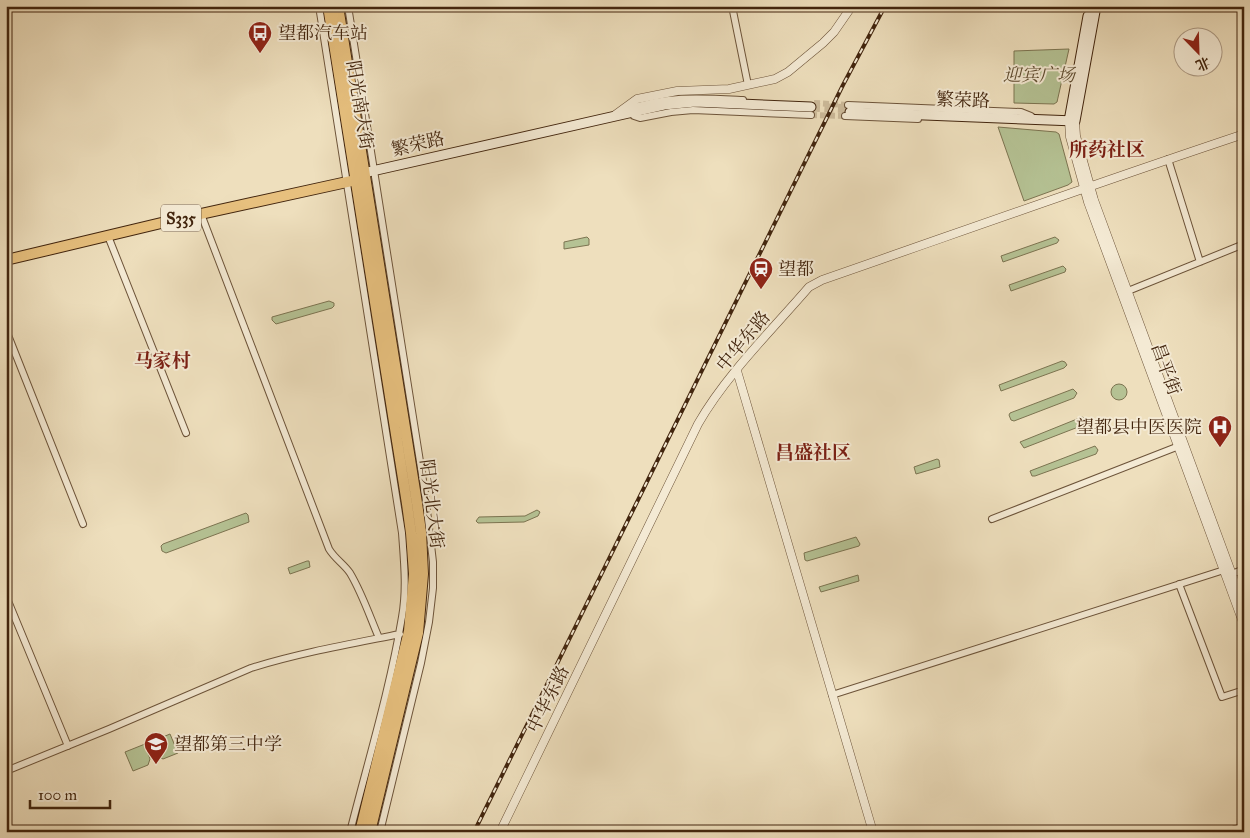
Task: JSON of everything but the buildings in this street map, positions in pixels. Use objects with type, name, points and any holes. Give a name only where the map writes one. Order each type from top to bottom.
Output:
[{"type":"main road","name":"阳光南大街","points":[[328,6],[360,176]]},
{"type":"main road","name":"阳光南大街","points":[[338,6],[360,176]]},
{"type":"main road","points":[[1072,120],[1090,6]]},
{"type":"main road","points":[[1072,120],[1096,6]]},
{"type":"main road","name":"繁荣路","points":[[7,255],[108,236],[202,214],[360,176],[615,115],[664,105],[688,102],[812,109],[688,106],[664,108],[360,176],[176,214],[7,255]]},
{"type":"main road","name":"繁荣路","points":[[848,110],[1072,120]]},
{"type":"main road","name":"阳光北大街","points":[[360,176],[411,533],[414,574],[403,634],[360,832]]},
{"type":"main road","name":"阳光北大街","points":[[360,176],[417,503],[421,532],[423,574],[420,620],[415,647],[370,832]]},
{"type":"street","points":[[319,6],[360,176],[425,493],[432,542],[433,579],[425,646],[380,832]]},
{"type":"street","points":[[348,6],[360,176]]},
{"type":"street","points":[[732,6],[748,85]]},
{"type":"street","points":[[615,115],[636,99],[677,92],[729,89],[775,79],[788,72],[834,32],[852,6]]},
{"type":"street","name":"昌平街","points":[[1072,120],[1070,137],[1087,187],[1244,625]]},
{"type":"street","name":"中华东路","points":[[500,832],[698,424],[711,403],[737,370],[809,287],[1087,187],[1244,134]]},
{"type":"street","points":[[1168,159],[1200,262]]},
{"type":"street","name":"昌平街","points":[[1087,187],[1128,291],[1244,606]]},
{"type":"street","points":[[202,214],[329,549],[354,579],[379,638]]},
{"type":"street","points":[[108,236],[186,433]]},
{"type":"street","points":[[1128,291],[1244,244]]},
{"type":"street","points":[[6,330],[83,524]]},
{"type":"street","points":[[737,370],[873,832]]},
{"type":"street","points":[[992,519],[1179,446]]},
{"type":"street","points":[[1232,574],[1244,569]]},
{"type":"street","points":[[832,695],[1224,570]]},
{"type":"street","points":[[1179,584],[1222,697],[1224,698],[1244,690]]},
{"type":"street","points":[[6,596],[68,746]]},
{"type":"street","points":[[6,771],[251,668],[270,662],[403,634],[350,832]]},
{"type":"street","points":[[1227,832],[1244,827]]},
{"type":"green space","name":"迎宾广场","points":[[1069,49],[1057,102],[1054,104],[1014,103],[1014,51]]},
{"type":"green space","points":[[998,127],[1056,132],[1059,134],[1072,182],[1024,201]]},
{"type":"green space","points":[[587,237],[589,245],[564,249],[564,242]]},
{"type":"green space","points":[[1055,237],[1059,240],[1057,243],[1003,262],[1001,256]]},
{"type":"green space","points":[[1063,266],[1066,269],[1065,272],[1011,291],[1009,285]]},
{"type":"green space","points":[[329,301],[334,303],[332,308],[276,324],[272,320],[272,317]]},
{"type":"green space","points":[[1062,361],[1067,365],[1064,368],[1001,391],[999,385]]},
{"type":"green space","points":[[1119,384],[1127,392],[1119,400],[1111,392]]},
{"type":"green space","points":[[1073,389],[1077,393],[1074,398],[1014,421],[1011,420],[1010,413]]},
{"type":"green space","points":[[1082,417],[1086,419],[1086,424],[1024,448],[1020,442]]},
{"type":"green space","points":[[1095,446],[1098,450],[1096,454],[1032,476],[1030,471]]},
{"type":"green space","points":[[937,459],[939,460],[940,467],[916,474],[914,467]]},
{"type":"green space","points":[[537,510],[540,512],[538,516],[524,522],[478,523],[476,521],[479,517],[525,516]]},
{"type":"green space","points":[[246,513],[249,522],[166,553],[162,551],[161,546],[163,544]]},
{"type":"green space","points":[[856,537],[860,544],[859,546],[805,560],[804,553]]},
{"type":"green space","points":[[309,561],[310,567],[290,574],[288,568]]},
{"type":"green space","points":[[858,575],[859,581],[821,592],[819,587]]},
{"type":"green space","points":[[170,734],[178,753],[163,759],[157,756],[151,742]]},
{"type":"green space","points":[[145,744],[150,759],[148,765],[133,771],[125,752]]},
{"type":"tunnel","points":[[814,103],[848,105]]},
{"type":"tunnel","points":[[811,107],[851,109]]},
{"type":"tunnel","points":[[811,115],[845,116]]},
{"type":"railway","points":[[474,832],[843,85],[885,6]]},
{"type":"place","name":"望都汽车站","points":[[260,54]]},
{"type":"place","name":"望都","points":[[761,290]]},
{"type":"place","name":"望都县中医医院","points":[[1220,448]]},
{"type":"place","name":"望都第三中学","points":[[156,765]]},
{"type":"district","name":"所药社区","points":[[1107,149]]},
{"type":"district","name":"马家村","points":[[162,360]]},
{"type":"district","name":"昌盛社区","points":[[813,452]]}]
